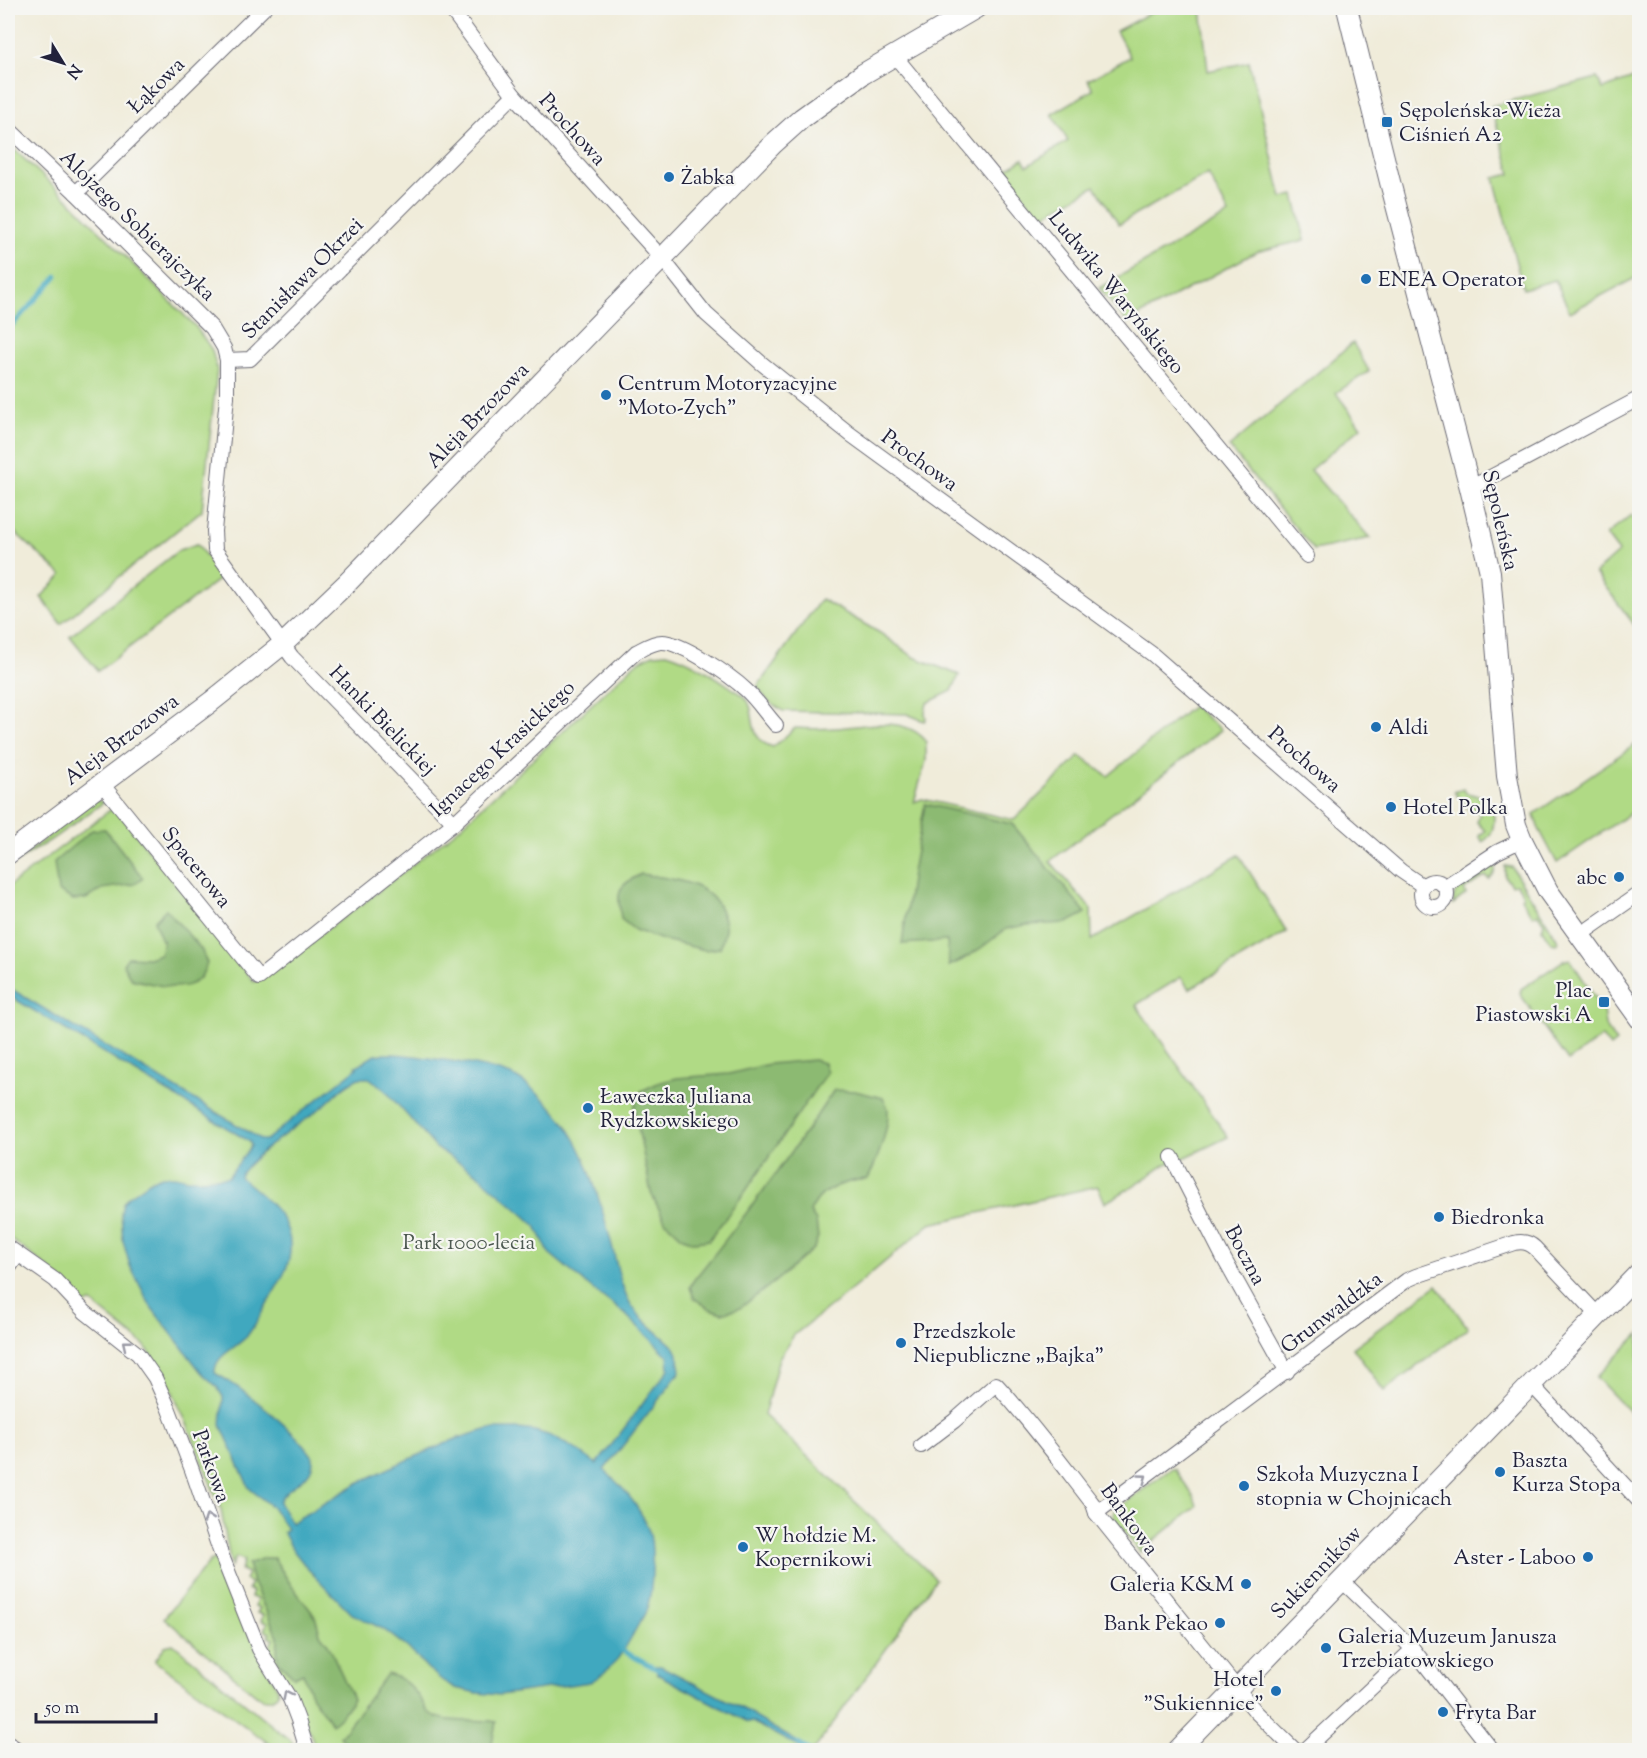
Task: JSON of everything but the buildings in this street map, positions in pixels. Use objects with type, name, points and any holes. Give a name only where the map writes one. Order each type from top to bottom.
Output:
[{"type":"street","name":"Łąkowa","points":[[76,193],[264,8]]},
{"type":"street","name":"Prochowa","points":[[450,8],[514,95],[661,257],[706,314],[760,362],[850,434],[1152,654],[1401,871],[1424,886]]},
{"type":"street","name":"Aleja Brzozowa","points":[[8,854],[212,701],[283,644],[347,583],[780,137],[834,94],[894,55],[976,8]]},
{"type":"street","name":"Sępoleńska","points":[[1347,8],[1490,572],[1507,776],[1516,825],[1548,891],[1640,1019]]},
{"type":"street","name":"Ludwika Waryńskiego","points":[[894,55],[1306,556]]},
{"type":"street","name":"Stanisława Okrzei","points":[[283,644],[215,550],[214,531],[227,397],[227,360],[250,359],[514,95]]},
{"type":"street","name":"Alojzego Sobierajczyka","points":[[8,128],[212,328],[224,348],[227,360]]},
{"type":"street","points":[[1470,488],[1640,398]]},
{"type":"street","name":"Ignacego Krasickiego","points":[[259,978],[454,824],[636,652],[652,644],[661,642],[676,645],[708,663],[746,690],[776,725]]},
{"type":"street","name":"Hanki Bielickiej","points":[[283,644],[292,657],[454,824]]},
{"type":"street","name":"Spacerowa","points":[[102,784],[259,978]]},
{"type":"street","points":[[1444,887],[1497,852],[1522,840]]},
{"type":"street","points":[[1438,882],[1444,887],[1446,896],[1444,901],[1439,905],[1425,904],[1421,898],[1424,886],[1426,883],[1438,882]]},
{"type":"street","points":[[1580,935],[1640,893]]},
{"type":"street","name":"Boczna","points":[[1172,1157],[1223,1257],[1287,1372]]},
{"type":"street","name":"Grunwaldzka","points":[[1096,1513],[1407,1280],[1520,1242],[1532,1244],[1598,1315]]},
{"type":"street","points":[[8,1269],[13,1251]]},
{"type":"street","name":"Parkowa","points":[[13,1251],[55,1280],[85,1312],[138,1354],[155,1378],[168,1407],[255,1640],[290,1699],[307,1750]]},
{"type":"street","name":"Sukienników","points":[[1178,1750],[1640,1272]]},
{"type":"street","name":"Bankowa","points":[[921,1446],[996,1384],[1053,1452],[1093,1504],[1096,1513],[1237,1689],[1256,1712],[1295,1750]]},
{"type":"street","points":[[1531,1384],[1640,1502]]},
{"type":"street","points":[[1341,1580],[1413,1649],[1492,1750]]},
{"type":"street","points":[[1305,1750],[1413,1649]]},
{"type":"street","points":[[8,1746],[13,1750]]},
{"type":"green space","points":[[1159,8],[1201,8],[1208,71],[1249,62],[1282,198],[1294,195],[1305,240],[1256,252],[1127,322],[1099,288],[1229,214],[1208,174],[1119,224],[1095,186],[1041,217],[1003,171],[1023,159],[1027,166],[1068,141],[1052,114],[1093,90],[1088,80],[1130,57],[1116,31]]},
{"type":"green space","points":[[1639,76],[1639,276],[1570,312],[1555,280],[1523,289],[1494,178],[1511,174],[1491,106],[1597,78],[1603,89]]},
{"type":"green space","points":[[8,144],[68,199],[196,327],[212,350],[217,370],[202,510],[61,624],[41,597],[62,575],[8,526]]},
{"type":"green space","points":[[1353,343],[1369,371],[1336,393],[1361,427],[1310,470],[1370,538],[1314,550],[1229,447]]},
{"type":"green space","points":[[1631,515],[1639,524],[1639,631],[1595,573],[1619,552],[1606,535]]},
{"type":"green space","points":[[197,544],[222,577],[98,671],[70,636],[179,550]]},
{"type":"green space","points":[[821,599],[880,633],[914,657],[959,675],[952,691],[927,703],[924,721],[907,714],[783,711],[768,701],[757,687]]},
{"type":"green space","name":"Park 1000-lecia","points":[[667,653],[700,667],[745,697],[749,703],[755,731],[764,743],[773,747],[795,728],[816,729],[884,724],[907,728],[926,741],[926,761],[914,802],[922,799],[1014,820],[1080,756],[1108,776],[1193,706],[1221,730],[1050,861],[1091,909],[1092,940],[1239,855],[1287,932],[1189,989],[1181,977],[1136,1005],[1228,1137],[1166,1164],[1105,1203],[1098,1186],[930,1224],[794,1335],[779,1358],[764,1415],[936,1579],[814,1750],[317,1750],[288,1681],[266,1655],[273,1639],[268,1637],[270,1632],[264,1630],[267,1623],[261,1621],[263,1615],[257,1613],[260,1608],[255,1606],[257,1599],[251,1597],[253,1592],[248,1589],[251,1583],[245,1580],[248,1573],[241,1570],[244,1560],[236,1557],[231,1566],[221,1510],[189,1428],[165,1375],[144,1345],[92,1303],[83,1304],[59,1277],[8,1237],[8,887],[114,807],[254,982],[365,902],[457,830],[637,662],[653,654]]},
{"type":"green space","points":[[1639,742],[1639,807],[1557,863],[1538,827],[1534,814]]},
{"type":"green space","points":[[1464,789],[1466,793],[1487,801],[1494,814],[1492,830],[1483,842],[1479,836],[1485,831],[1477,822],[1480,814],[1476,810],[1469,809],[1454,792]]},
{"type":"green space","points":[[95,800],[104,802],[8,867]]},
{"type":"green space","points":[[925,804],[1012,824],[1086,913],[1067,923],[1025,925],[1006,929],[981,948],[949,966],[947,941],[902,944],[912,872]]},
{"type":"green space","points":[[105,829],[143,878],[135,884],[102,889],[86,899],[73,900],[58,891],[54,862],[92,830]]},
{"type":"green space","points":[[1494,863],[1494,874],[1489,879],[1485,876],[1464,890],[1466,894],[1453,904],[1461,885]]},
{"type":"green space","points":[[1505,866],[1512,867],[1559,942],[1557,944],[1551,943],[1542,929],[1544,923],[1538,914],[1532,915],[1521,898],[1523,894],[1517,884],[1511,885],[1505,877]]},
{"type":"green space","points":[[641,874],[687,883],[708,893],[716,901],[725,921],[720,948],[705,950],[660,939],[635,930],[621,919],[620,891],[626,883]]},
{"type":"green space","points":[[166,909],[201,949],[207,963],[198,980],[191,984],[174,987],[131,979],[123,964],[128,957],[148,958],[160,954],[163,943],[154,921]]},
{"type":"green space","points":[[1570,959],[1603,1010],[1605,1026],[1616,1042],[1610,1047],[1602,1037],[1568,1061],[1520,994],[1521,989],[1563,961]]},
{"type":"green space","points":[[814,1060],[824,1063],[827,1072],[745,1192],[709,1240],[695,1242],[683,1238],[665,1221],[651,1193],[634,1107],[641,1091],[677,1078],[729,1074],[769,1064]]},
{"type":"green space","points":[[834,1090],[855,1091],[883,1098],[887,1106],[885,1133],[868,1179],[841,1184],[818,1199],[810,1212],[816,1221],[818,1237],[814,1248],[777,1280],[740,1308],[722,1313],[710,1309],[694,1298],[690,1287],[693,1281],[766,1187]]},
{"type":"green space","points":[[1437,1285],[1468,1328],[1384,1391],[1353,1348]]},
{"type":"green space","points":[[1639,1334],[1639,1422],[1596,1377]]},
{"type":"green space","points":[[1171,1469],[1175,1469],[1194,1497],[1197,1506],[1140,1552],[1113,1517],[1114,1511]]},
{"type":"green space","points":[[218,1558],[278,1691],[277,1695],[271,1699],[264,1699],[256,1695],[164,1618],[210,1561]]},
{"type":"green space","points":[[264,1558],[274,1558],[315,1616],[320,1634],[328,1644],[353,1699],[342,1715],[332,1724],[312,1697],[303,1673],[294,1677],[279,1663],[278,1637],[253,1583],[248,1564]]},
{"type":"green space","points":[[173,1644],[292,1742],[296,1750],[278,1750],[155,1661],[165,1646]]},
{"type":"green space","points":[[387,1674],[408,1684],[428,1712],[438,1717],[496,1722],[492,1743],[487,1750],[372,1750],[347,1743],[340,1737]]},
{"type":"water","points":[[8,987],[262,1140],[266,1140],[357,1068],[356,1066],[376,1055],[383,1054],[452,1061],[503,1072],[525,1083],[552,1108],[576,1141],[585,1159],[599,1198],[619,1277],[628,1299],[643,1319],[675,1348],[680,1372],[604,1470],[640,1511],[648,1528],[652,1557],[650,1593],[646,1611],[623,1651],[605,1672],[590,1682],[500,1695],[455,1688],[427,1668],[408,1648],[383,1629],[352,1614],[307,1568],[293,1550],[283,1532],[287,1529],[273,1508],[249,1488],[221,1425],[223,1397],[151,1307],[130,1266],[123,1241],[121,1213],[123,1203],[128,1197],[152,1180],[162,1176],[188,1179],[228,1177],[251,1146],[250,1142],[8,995]],"holes":[[[359,1078],[369,1078],[383,1088],[436,1148],[476,1173],[536,1226],[549,1253],[625,1314],[668,1356],[669,1369],[597,1464],[551,1436],[519,1429],[489,1429],[458,1438],[358,1483],[291,1523],[279,1502],[282,1496],[309,1472],[313,1457],[305,1446],[268,1411],[215,1373],[218,1361],[243,1340],[253,1327],[283,1276],[290,1254],[290,1240],[281,1216],[240,1176],[266,1149],[322,1107],[344,1087]]]},
{"type":"water","points":[[656,1666],[661,1666],[753,1714],[803,1745],[801,1748],[657,1674]]},
{"type":"waterway","points":[[8,330],[57,276]]},
{"type":"waterway","points":[[623,1651],[658,1670]]},
{"type":"waterway","points":[[798,1744],[809,1750]]},
{"type":"place","name":"Sępoleńska-Wieża Ciśnień A2","points":[[1387,122]]},
{"type":"place","name":"Żabka","points":[[669,177]]},
{"type":"place","name":"ENEA Operator","points":[[1366,279]]},
{"type":"place","name":"Centrum Motoryzacyjne \"Moto-Zych\"","points":[[606,395]]},
{"type":"place","name":"Aldi","points":[[1376,727]]},
{"type":"place","name":"Hotel Polka","points":[[1391,807]]},
{"type":"place","name":"abc","points":[[1619,877]]},
{"type":"place","name":"Plac Piastowski A","points":[[1604,1002]]},
{"type":"place","name":"Ławeczka Juliana Rydzkowskiego","points":[[588,1108]]},
{"type":"place","name":"Biedronka","points":[[1439,1217]]},
{"type":"place","name":"Przedszkole Niepubliczne „Bajka”","points":[[901,1343]]},
{"type":"place","name":"Baszta Kurza Stopa","points":[[1500,1472]]},
{"type":"place","name":"Szkoła Muzyczna I stopnia w Chojnicach","points":[[1244,1486]]},
{"type":"place","name":"W hołdzie M. Kopernikowi","points":[[743,1547]]},
{"type":"place","name":"Aster - Laboo","points":[[1588,1557]]},
{"type":"place","name":"Galeria K&M","points":[[1246,1584]]},
{"type":"place","name":"Bank Pekao","points":[[1220,1623]]},
{"type":"place","name":"Galeria Muzeum Janusza Trzebiatowskiego","points":[[1326,1648]]},
{"type":"place","name":"Hotel \"Sukiennice\"","points":[[1276,1691]]},
{"type":"place","name":"Fryta Bar","points":[[1443,1712]]}]
